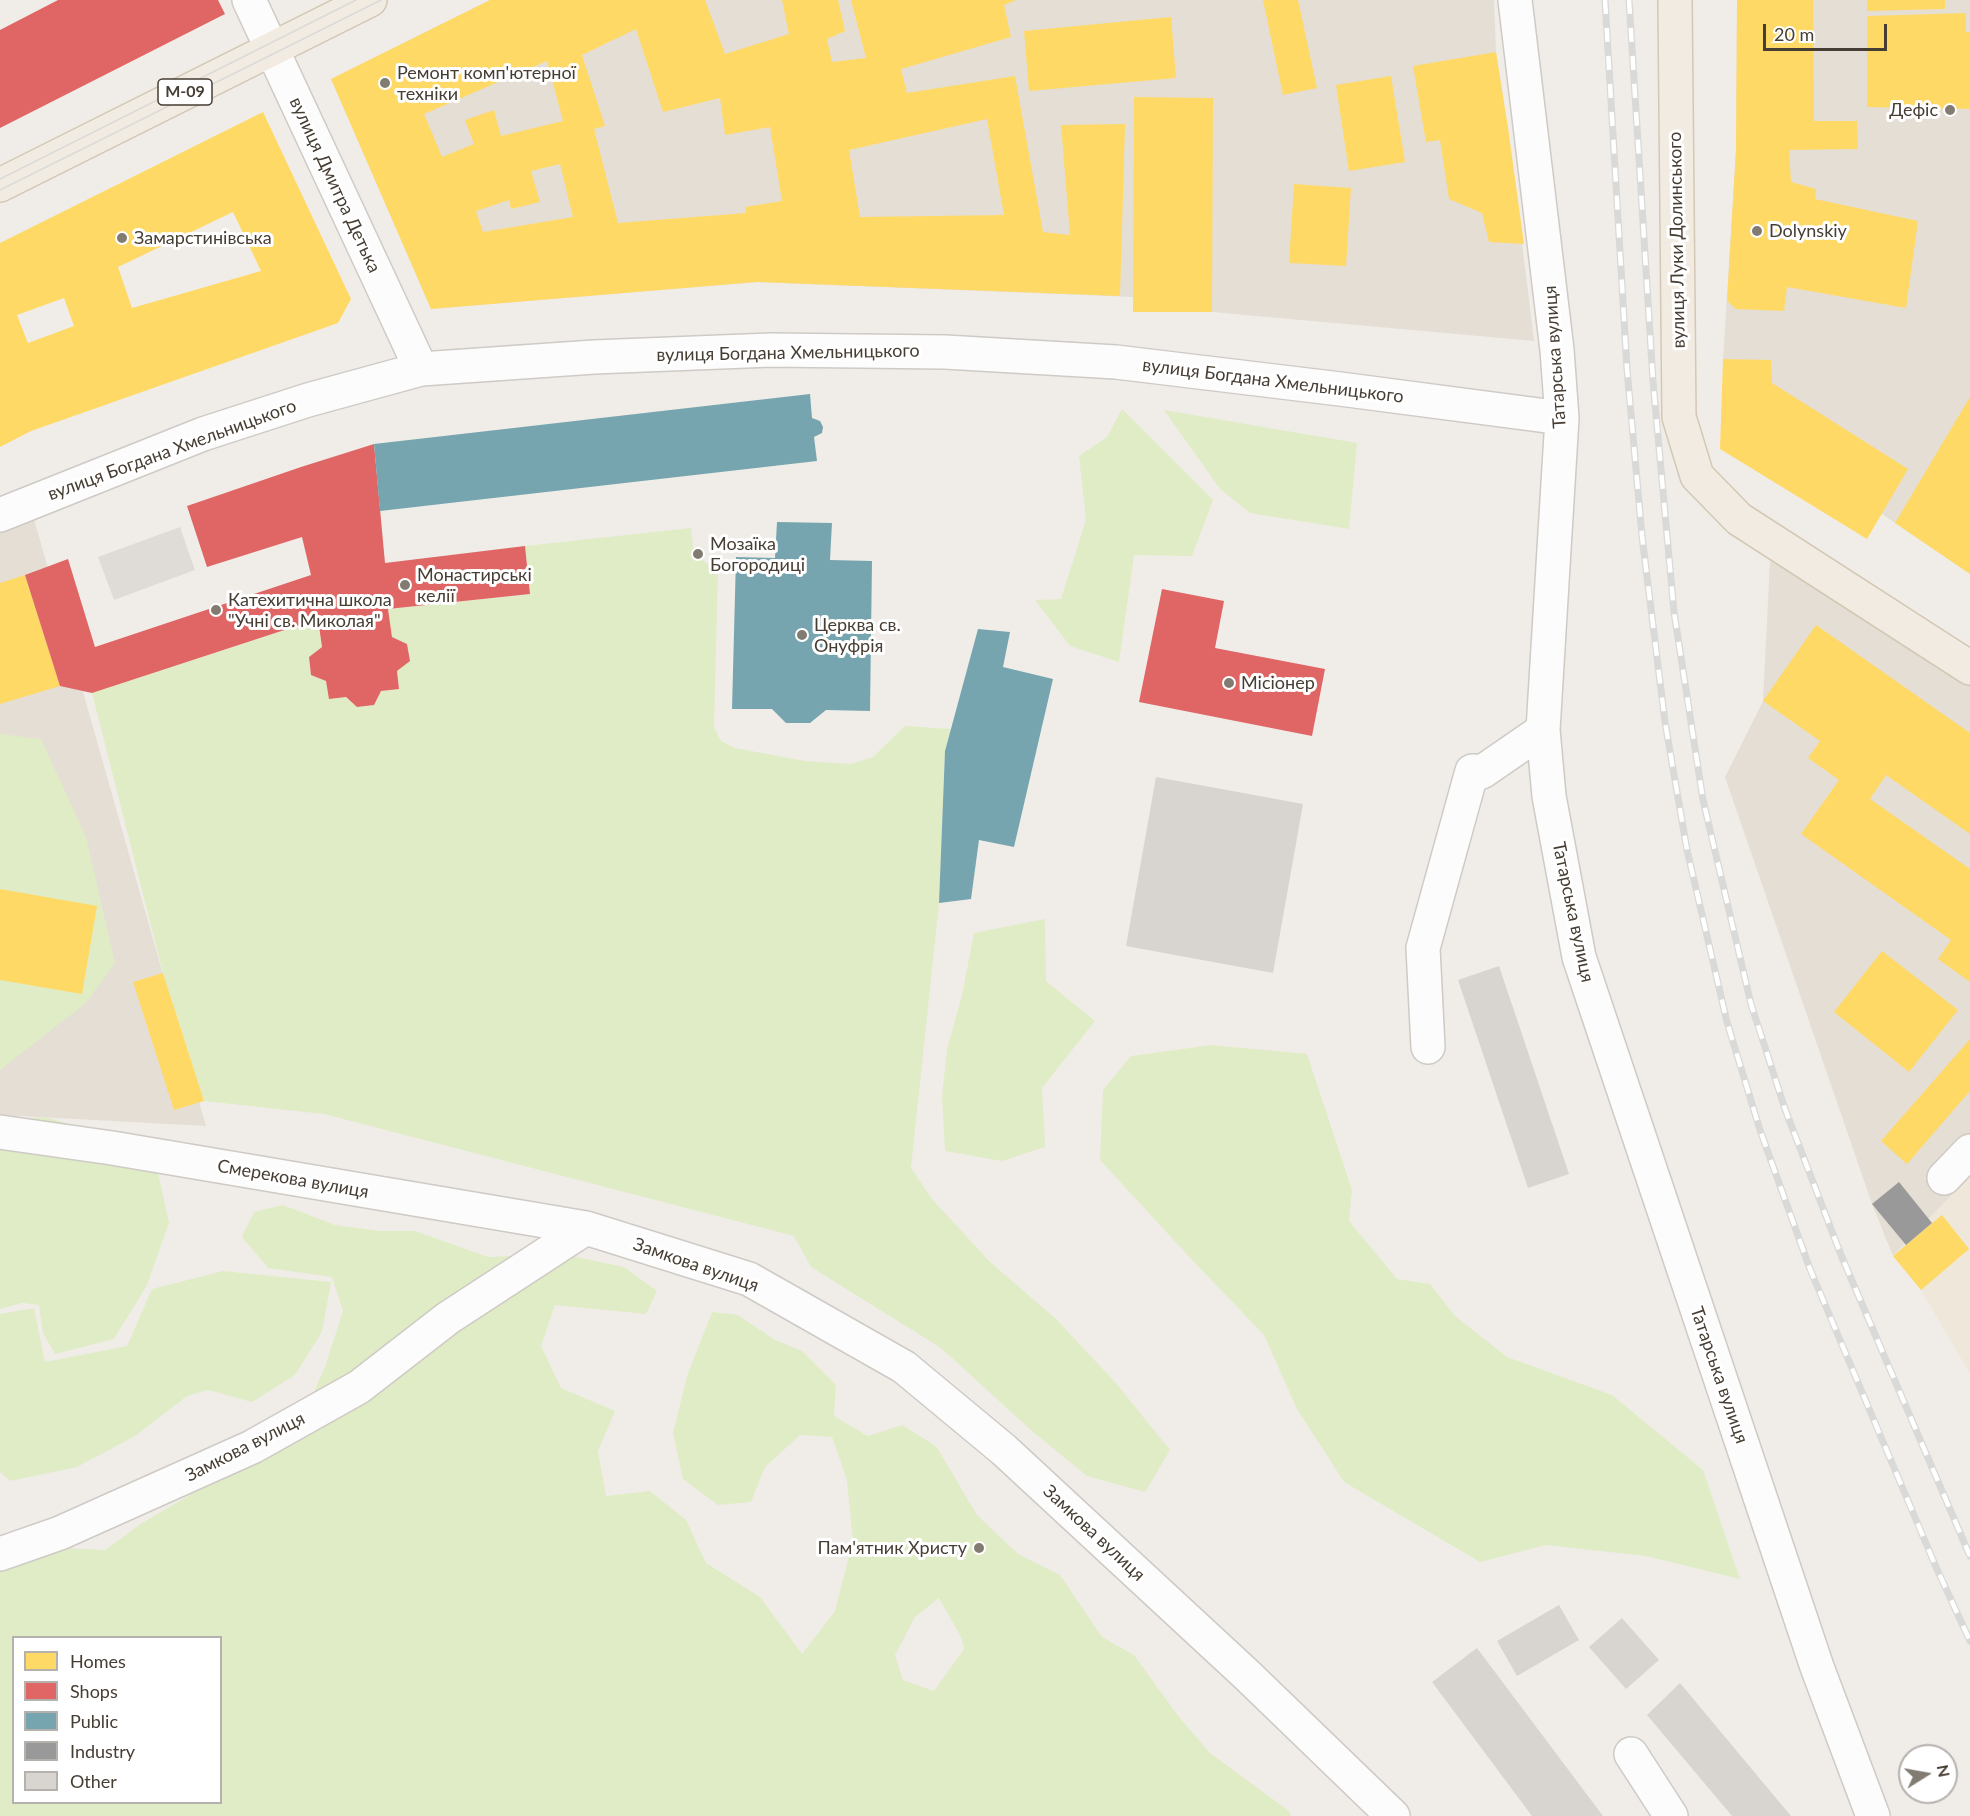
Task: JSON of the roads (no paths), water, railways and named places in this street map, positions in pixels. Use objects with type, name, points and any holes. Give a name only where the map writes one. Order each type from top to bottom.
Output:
[{"type":"main road","name":"М-09","points":[[0,185],[370,0]]},
{"type":"main road","name":"вулиця Луки Долинського","points":[[1675,0],[1679,417],[1697,476],[1739,519],[1970,668]]},
{"type":"street","name":"вулиця Дмитра Детька","points":[[249,0],[421,369]]},
{"type":"street","name":"Татарська вулиця","points":[[1515,0],[1557,350],[1562,418],[1543,730],[1550,796],[1579,957],[1817,1667],[1873,1816]]},
{"type":"street","name":"вулиця Богдана Хмельницького","points":[[0,515],[203,434],[308,399],[421,369],[594,357],[771,350],[945,352],[1116,362],[1340,388],[1562,418]]},
{"type":"street","points":[[1428,1047],[1423,948],[1472,771],[1482,771],[1543,730]]},
{"type":"street","name":"Смерекова вулиця","points":[[0,1132],[112,1148],[586,1228]]},
{"type":"street","points":[[1944,1179],[1970,1151]]},
{"type":"street","name":"Замкова вулиця","points":[[0,1554],[60,1533],[252,1447],[359,1387],[448,1318],[586,1228],[749,1279],[904,1368],[1013,1458],[1247,1675],[1394,1816]]},
{"type":"street","points":[[1631,1754],[1671,1816]]},
{"type":"tram line","points":[[0,179],[356,0]]},
{"type":"tram line","points":[[0,190],[381,0]]},
{"type":"railway","points":[[1605,0],[1627,369],[1642,536],[1665,722],[1687,850],[1727,1022],[1760,1130],[1810,1269],[1936,1567],[1970,1641]]},
{"type":"railway","points":[[1629,0],[1653,381],[1674,612],[1703,800],[1751,1004],[1785,1109],[1841,1255],[1970,1556]]},
{"type":"place","name":"Ремонт комп'ютерної техніки","points":[[385,83]]},
{"type":"place","name":"Дефіс","points":[[1950,110]]},
{"type":"place","name":"Dolynskiy","points":[[1757,231]]},
{"type":"place","name":"Замарстинівська","points":[[122,238]]},
{"type":"place","name":"Мозаїка Богородиці","points":[[698,554]]},
{"type":"place","name":"Монастирські келії","points":[[405,585]]},
{"type":"place","name":"Катехитична школа \"Учні св. Миколая\"","points":[[216,610]]},
{"type":"place","name":"Церква св. Онуфрія","points":[[802,635]]},
{"type":"place","name":"Місіонер","points":[[1229,683]]},
{"type":"place","name":"Пам'ятник Христу","points":[[979,1548]]}]
